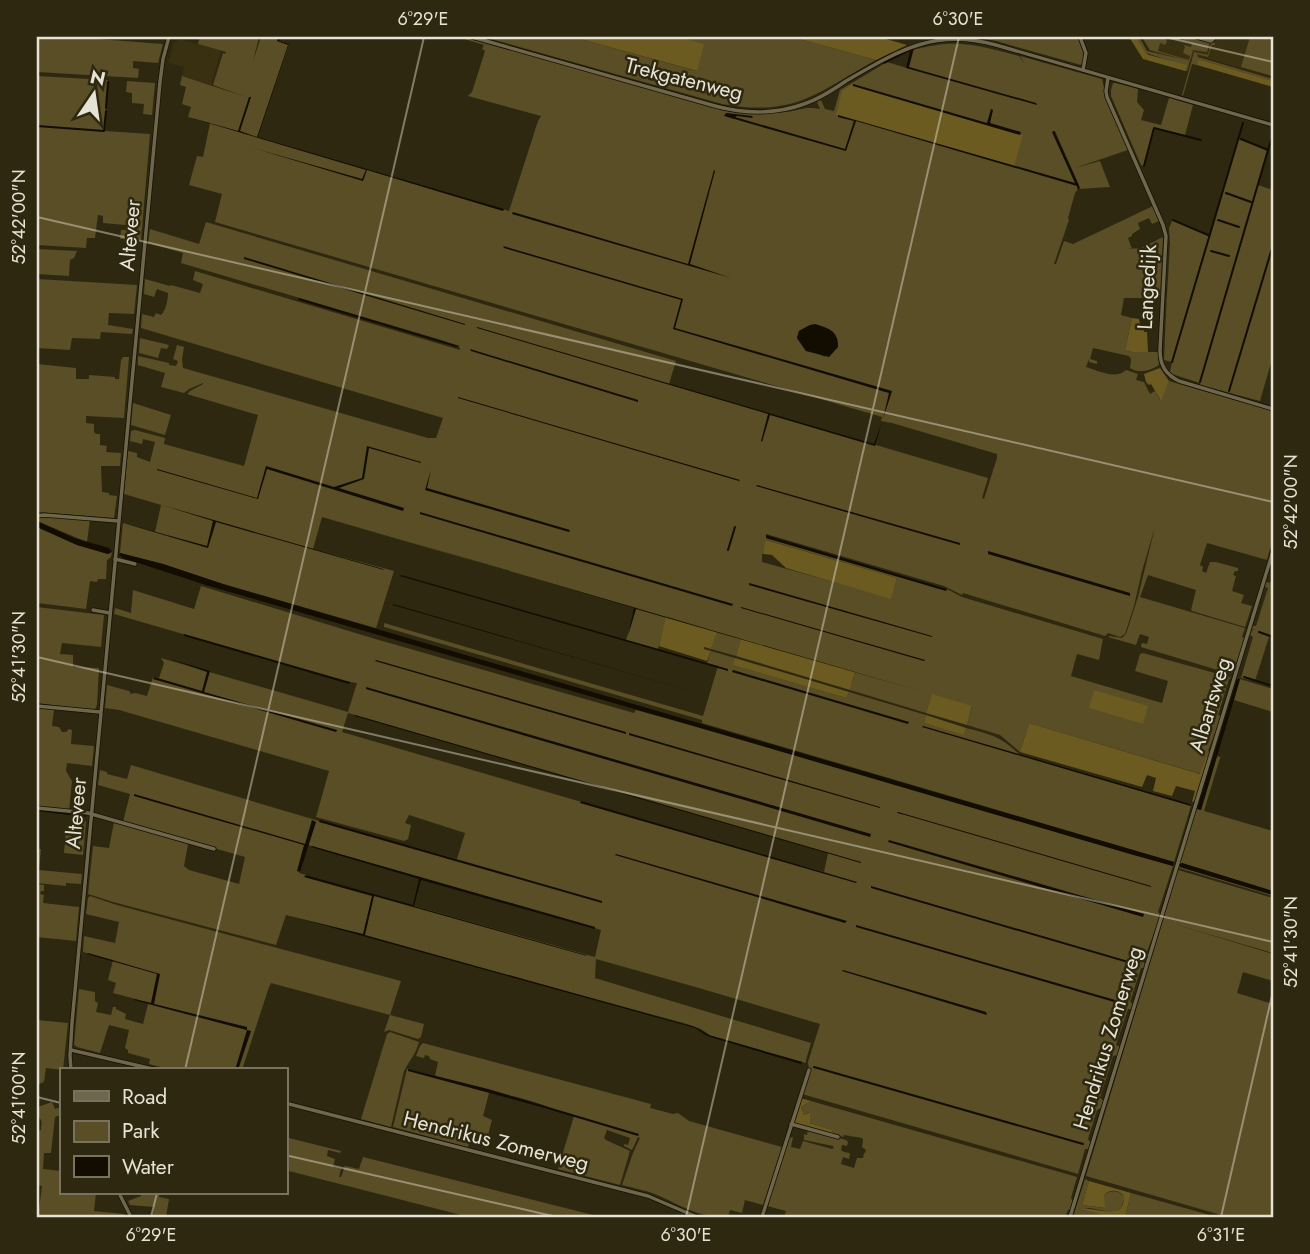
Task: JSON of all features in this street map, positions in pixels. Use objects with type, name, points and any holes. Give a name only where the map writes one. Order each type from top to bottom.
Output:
[{"type":"street","name":"Alteveer","points":[[71,1068],[100,712],[160,82],[169,37]]},
{"type":"street","name":"Trekgatenweg","points":[[472,37],[734,111],[746,112],[771,112],[808,103],[915,45],[942,40],[961,39],[986,43],[1083,70]]},
{"type":"street","points":[[1080,37],[1086,53],[1083,70],[1273,125]]},
{"type":"street","points":[[1197,37],[1211,41],[1215,37]]},
{"type":"street","name":"Langedijk","points":[[1108,78],[1107,97],[1166,236],[1160,350],[1162,366],[1168,375],[1176,380],[1273,410]]},
{"type":"street","points":[[37,516],[119,521]]},
{"type":"street","name":"Albartsweg","points":[[1176,869],[1273,551]]},
{"type":"street","points":[[115,559],[135,565]]},
{"type":"street","points":[[93,610],[110,613]]},
{"type":"street","points":[[37,706],[100,712]]},
{"type":"street","points":[[37,808],[91,815],[214,849]]},
{"type":"street","name":"Hendrikus Zomerweg","points":[[1070,1217],[1176,869]]},
{"type":"street","points":[[71,1050],[148,1068]]},
{"type":"street","points":[[762,1217],[809,1069]]},
{"type":"street","name":"Hendrikus Zomerweg","points":[[287,1104],[648,1196],[697,1217]]},
{"type":"street","points":[[791,1124],[838,1137]]},
{"type":"street","points":[[120,1194],[131,1217]]},
{"type":"shaded area","points":[[573,37],[678,37],[704,44],[697,71]]},
{"type":"shaded area","points":[[792,37],[879,37],[907,45],[876,60]]},
{"type":"shaded area","points":[[1129,37],[1136,37],[1149,55],[1187,65],[1185,71],[1143,59]]},
{"type":"shaded area","points":[[1141,37],[1273,37],[1273,77],[1199,56],[1186,62],[1150,51]]},
{"type":"shaded area","points":[[180,39],[221,51],[211,85],[182,76],[184,67],[168,63],[174,43]]},
{"type":"shaded area","points":[[1201,60],[1273,81],[1273,87],[1197,65]]},
{"type":"shaded area","points":[[851,85],[1023,135],[1014,166],[836,115],[842,91]]},
{"type":"shaded area","points":[[1132,318],[1139,319],[1141,328],[1144,327],[1144,332],[1147,332],[1148,352],[1125,350]]},
{"type":"shaded area","points":[[1160,368],[1169,381],[1161,401],[1151,384],[1146,382],[1144,374]]},
{"type":"shaded area","points":[[766,540],[897,578],[891,599],[786,568],[772,555],[764,554]]},
{"type":"shaded area","points":[[666,617],[717,631],[711,649],[704,647],[711,651],[707,661],[659,646]]},
{"type":"shaded area","points":[[741,638],[855,672],[850,690],[736,656]]},
{"type":"shaded area","points":[[735,658],[849,692],[846,698],[733,665]]},
{"type":"shaded area","points":[[1094,690],[1148,706],[1143,724],[1089,708]]},
{"type":"shaded area","points":[[932,694],[972,706],[967,725],[926,713]]},
{"type":"shaded area","points":[[926,715],[966,728],[964,735],[924,723]]},
{"type":"shaded area","points":[[1029,723],[1200,774],[1206,756],[1209,757],[1196,801],[1192,802],[1195,791],[1176,786],[1172,796],[1153,791],[1156,778],[1147,775],[1142,787],[1020,752]]},
{"type":"shaded area","points":[[800,1098],[811,1101],[801,1107],[804,1115],[810,1112],[810,1123],[832,1130],[834,1135],[793,1123]]},
{"type":"shaded area","points":[[1089,1181],[1131,1193],[1125,1217],[1108,1217],[1082,1209],[1109,1212],[1120,1209],[1123,1204],[1124,1195],[1114,1191],[1104,1195],[1105,1208],[1082,1205]]},
{"type":"green space","points":[[37,37],[163,44],[158,63],[133,61],[133,68],[139,69],[138,78],[37,72]]},
{"type":"green space","points":[[200,37],[259,37],[253,61],[261,37],[278,37],[278,41],[289,44],[258,137],[509,211],[541,116],[468,96],[472,92],[485,51],[482,49],[484,45],[458,37],[468,37],[733,112],[760,114],[806,108],[820,109],[817,102],[821,100],[825,109],[834,111],[840,90],[887,62],[907,68],[913,50],[942,44],[967,44],[991,49],[1019,56],[1025,65],[1020,56],[1102,79],[1108,105],[1128,150],[1075,168],[1100,161],[1110,187],[1079,189],[1053,131],[1078,189],[1054,264],[1064,241],[1073,244],[1153,206],[1159,221],[1152,224],[1149,218],[1138,223],[1140,229],[1128,238],[1132,249],[1141,248],[1163,237],[1160,298],[1124,298],[1121,315],[1132,318],[1125,350],[1158,352],[1159,365],[1137,371],[1130,368],[1129,356],[1093,348],[1090,359],[1097,361],[1097,364],[1089,362],[1089,359],[1086,367],[1112,374],[1126,370],[1138,374],[1136,380],[1144,382],[1150,394],[1155,391],[1160,400],[1169,381],[1273,411],[1273,538],[1267,560],[1207,543],[1200,565],[1206,573],[1210,562],[1238,568],[1233,575],[1236,576],[1232,591],[1244,595],[1241,603],[1252,606],[1245,627],[1192,611],[1196,590],[1148,575],[1140,597],[1245,628],[1242,637],[1246,639],[1238,663],[1234,664],[1231,674],[1141,647],[1142,643],[1147,644],[1149,637],[1140,634],[1136,645],[1108,637],[1122,638],[1126,634],[1138,597],[1155,527],[1134,606],[1125,634],[1120,637],[1108,633],[1105,636],[963,593],[962,595],[944,586],[766,534],[766,538],[947,589],[962,597],[1103,639],[1099,660],[1077,654],[1071,676],[1162,703],[1168,681],[1135,671],[1140,654],[1231,678],[1218,715],[1222,716],[1208,751],[1211,752],[1209,757],[1206,756],[1201,774],[1029,723],[1020,752],[1000,735],[967,725],[972,707],[932,695],[926,713],[850,690],[855,672],[741,639],[736,656],[711,649],[716,631],[667,617],[658,649],[626,640],[636,608],[322,517],[313,549],[394,571],[376,628],[120,553],[123,523],[155,532],[161,505],[124,494],[128,451],[137,453],[137,457],[150,462],[155,442],[143,439],[142,444],[130,441],[131,431],[165,438],[164,444],[244,466],[258,415],[187,394],[203,383],[184,393],[161,387],[165,373],[138,365],[138,356],[176,366],[178,361],[173,359],[177,345],[184,347],[183,368],[428,438],[436,438],[443,418],[141,328],[142,314],[154,317],[156,313],[161,315],[168,296],[168,293],[157,289],[154,297],[144,294],[145,279],[200,293],[203,284],[193,280],[195,271],[460,350],[459,346],[438,339],[181,263],[183,253],[148,243],[150,229],[199,244],[206,222],[676,361],[669,384],[988,478],[982,498],[984,499],[997,458],[997,454],[881,421],[882,417],[215,222],[222,194],[189,185],[197,156],[203,157],[210,123],[188,117],[191,107],[182,104],[186,87],[180,85],[182,76],[246,97],[213,85],[223,53],[226,52],[198,44]],"holes":[[[852,86],[1022,135],[1013,166],[837,115]],[[810,325],[825,357],[806,351],[797,338],[799,331]],[[767,540],[897,578],[891,598],[762,562]]]},
{"type":"green space","points":[[484,37],[573,37],[696,71],[678,37],[792,37],[876,60],[804,99],[769,107],[747,107],[722,104]]},
{"type":"green space","points":[[974,37],[1078,37],[1084,58],[1081,65]]},
{"type":"green space","points":[[1136,37],[1139,37],[1147,51],[1186,60],[1150,50],[1142,37],[1163,37],[1167,41],[1165,45],[1160,43],[1158,51],[1189,60],[1190,56],[1183,53],[1184,45],[1191,47],[1192,44],[1183,41],[1184,37],[1210,42],[1207,52],[1193,50],[1185,71],[1186,66],[1146,53]]},
{"type":"green space","points":[[1250,37],[1273,37],[1273,76],[1241,67]]},
{"type":"green space","points":[[1215,42],[1208,57],[1197,54],[1198,57],[1273,81],[1201,60],[1197,65],[1192,64],[1183,96],[1194,52],[1208,55],[1211,43]]},
{"type":"green space","points":[[37,76],[108,80],[105,131],[150,134],[141,240],[120,239],[121,230],[126,230],[126,225],[103,223],[103,216],[98,215],[95,238],[87,238],[86,248],[37,245]]},
{"type":"green space","points":[[127,81],[155,83],[152,115],[143,114],[144,104],[132,103],[132,93],[126,92]]},
{"type":"green space","points":[[1113,83],[1138,89],[1137,102],[1144,110],[1141,120],[1161,125],[1169,98],[1193,105],[1185,135],[1155,128],[1144,166],[1141,165],[1111,96]]},
{"type":"green space","points":[[1238,139],[1268,150],[1258,185],[1273,190],[1273,356],[1260,401],[1200,385],[1172,374],[1172,362],[1164,360],[1169,228],[1173,219],[1210,235]]},
{"type":"green space","points":[[37,249],[77,251],[70,260],[69,276],[37,274]]},
{"type":"green space","points":[[37,279],[137,285],[134,314],[109,313],[108,325],[133,329],[132,334],[101,332],[100,339],[72,338],[70,350],[37,348]]},
{"type":"green space","points":[[140,338],[169,345],[167,349],[161,348],[158,358],[139,353]]},
{"type":"green space","points":[[123,357],[129,357],[124,418],[86,416],[86,423],[94,424],[94,432],[100,434],[100,445],[107,446],[106,452],[121,453],[120,466],[101,466],[102,492],[117,496],[114,518],[37,512],[37,364],[76,368],[76,379],[89,379],[89,375],[119,379],[121,360]]},
{"type":"green space","points":[[133,403],[171,415],[165,435],[131,425]]},
{"type":"green space","points":[[39,516],[90,519],[87,542],[37,521]]},
{"type":"green space","points":[[37,527],[77,545],[108,554],[112,552],[107,560],[106,579],[90,581],[86,609],[37,603]]},
{"type":"green space","points":[[1273,572],[1273,638],[1269,637],[1255,681],[1241,678],[1253,637],[1250,635],[1255,629],[1252,629],[1256,626],[1268,588],[1265,587],[1266,582],[1270,583]]},
{"type":"green space","points":[[201,586],[372,638],[634,713],[636,710],[695,726],[1173,866],[1158,912],[1161,915],[1143,962],[1146,964],[1141,968],[1130,1002],[1133,1004],[1131,1009],[1128,1009],[1116,1045],[1120,1047],[1118,1055],[1113,1056],[1100,1098],[1104,1101],[1097,1110],[1088,1139],[1091,1143],[1089,1149],[1085,1149],[1078,1174],[802,1094],[809,1071],[808,1062],[820,1024],[596,958],[595,978],[811,1043],[806,1063],[711,1036],[687,1024],[286,915],[276,945],[88,894],[93,846],[109,848],[114,822],[188,844],[184,866],[189,870],[239,884],[245,857],[123,822],[130,794],[98,785],[100,770],[127,779],[131,765],[457,859],[465,833],[409,815],[405,823],[411,825],[408,839],[404,841],[316,817],[329,771],[105,708],[107,685],[129,691],[131,694],[147,696],[153,677],[159,678],[164,663],[161,658],[348,712],[357,683],[114,614],[115,608],[131,613],[133,590],[194,609]],"holes":[[[348,713],[828,853],[824,872],[342,732]],[[308,845],[601,930],[595,957],[299,873]]]},
{"type":"green space","points":[[37,607],[104,615],[101,647],[62,643],[60,654],[73,655],[73,667],[99,668],[97,704],[93,710],[37,703]]},
{"type":"green space","points":[[384,623],[703,716],[718,666],[707,663],[711,651],[735,658],[734,665],[846,698],[849,692],[926,715],[924,723],[964,734],[966,728],[982,732],[1001,740],[1020,755],[1191,806],[1174,862],[384,627]]},
{"type":"green space","points":[[1240,679],[1273,689],[1273,712],[1234,700]]},
{"type":"green space","points":[[37,708],[54,709],[52,726],[59,727],[62,732],[72,730],[71,744],[94,746],[92,766],[67,763],[66,771],[72,781],[69,811],[37,808]]},
{"type":"green space","points":[[1217,756],[1222,758],[1204,811],[1273,831],[1273,891],[1182,863],[1179,865],[1273,896],[1179,868],[1178,865],[1195,811],[1201,810]]},
{"type":"green space","points":[[75,820],[86,821],[83,855],[64,853],[66,828]]},
{"type":"green space","points":[[37,849],[41,849],[39,870],[82,874],[81,884],[66,883],[66,886],[37,883]]},
{"type":"green space","points":[[1178,870],[1273,898],[1273,953],[1174,924],[1273,954],[1273,981],[1243,972],[1237,993],[1273,1004],[1273,1217],[1228,1217],[1086,1176]]},
{"type":"green space","points":[[37,884],[44,885],[44,891],[40,894],[44,895],[43,903],[79,907],[76,941],[37,937]]},
{"type":"green space","points":[[90,896],[401,981],[390,1015],[271,983],[243,1068],[165,1068],[149,1064],[150,1059],[128,1053],[125,1048],[129,1030],[109,1025],[100,1053],[77,1047],[74,1045],[79,989],[95,992],[95,1001],[98,1003],[96,1012],[111,1015],[113,1007],[116,1007],[126,1014],[125,1019],[143,1024],[148,1004],[247,1030],[113,993],[116,983],[108,980],[113,960],[83,952],[84,936],[115,943],[119,922],[86,914]]},
{"type":"green space","points":[[390,1015],[424,1024],[421,1037],[418,1039],[389,1030],[384,1032]]},
{"type":"green space","points":[[37,1020],[68,1023],[63,1068],[46,1068],[44,1082],[37,1085]]},
{"type":"green space","points":[[390,1032],[419,1042],[404,1071],[391,1127],[361,1119],[387,1034]]},
{"type":"green space","points":[[423,1043],[651,1104],[650,1108],[678,1113],[689,1121],[782,1147],[763,1205],[745,1200],[742,1213],[730,1210],[728,1217],[717,1217],[698,1213],[655,1194],[622,1185],[640,1138],[638,1137],[632,1150],[624,1146],[628,1145],[630,1138],[607,1130],[604,1138],[606,1140],[630,1151],[620,1185],[558,1169],[574,1116],[511,1096],[489,1093],[483,1116],[492,1120],[486,1143],[481,1142],[482,1137],[471,1134],[468,1147],[393,1127],[407,1069],[435,1076],[438,1062],[429,1056],[416,1056]]},
{"type":"green space","points":[[811,1101],[1077,1177],[1071,1209],[1065,1217],[784,1217],[786,1211],[767,1206],[788,1138],[793,1137],[791,1147],[800,1149],[803,1141],[834,1148],[804,1140],[808,1129],[846,1140],[847,1146],[842,1145],[841,1150],[850,1153],[849,1159],[843,1157],[841,1164],[854,1168],[857,1158],[863,1158],[866,1150],[862,1147],[862,1138],[834,1135],[832,1130],[810,1123],[809,1112],[804,1115],[801,1107]]},
{"type":"green space","points":[[52,1102],[55,1109],[60,1107],[60,1115],[55,1117],[51,1153],[44,1153],[43,1169],[60,1171],[60,1194],[96,1194],[94,1211],[124,1214],[126,1217],[38,1217],[42,1186],[37,1185],[37,1131],[41,1130],[42,1122],[37,1116],[38,1107]]},
{"type":"green space","points":[[287,1138],[341,1151],[328,1150],[327,1156],[335,1159],[333,1167],[341,1169],[339,1177],[345,1166],[359,1169],[363,1157],[601,1217],[461,1215],[287,1171]]},
{"type":"green space","points":[[1085,1179],[1089,1181],[1082,1205],[1104,1208],[1104,1195],[1114,1191],[1125,1197],[1121,1208],[1113,1213],[1083,1209],[1108,1217],[1073,1217]]},
{"type":"green space","points":[[1131,1193],[1217,1217],[1125,1217]]},
{"type":"green space","points":[[160,1194],[159,1197],[169,1199],[166,1217],[136,1217],[153,1216],[154,1207],[130,1205],[128,1201]]},
{"type":"water","points":[[278,37],[279,41],[289,44],[258,137],[504,209],[503,211],[367,170],[363,181],[253,148],[362,179],[366,170],[188,117],[238,131],[251,97],[240,131],[257,137],[288,45],[277,41]]},
{"type":"water","points":[[914,48],[909,67],[1037,105],[906,68],[910,51],[884,64]]},
{"type":"water","points":[[853,84],[987,123],[991,109],[990,123],[1021,132],[1020,135]]},
{"type":"water","points":[[726,113],[752,116],[753,118],[735,117],[845,149],[854,121],[838,115],[1075,183],[1052,132],[1054,131],[1080,188],[1078,190],[1077,186],[856,121],[846,151],[724,116]]},
{"type":"water","points":[[714,170],[690,264],[731,278],[512,214],[513,212],[688,264]]},
{"type":"water","points":[[503,246],[683,299],[675,328],[892,391],[883,419],[889,393],[673,329],[681,300]]},
{"type":"water","points":[[244,259],[465,324],[465,325]]},
{"type":"water","points":[[299,298],[459,346],[298,300]]},
{"type":"water","points":[[815,324],[828,329],[837,337],[838,347],[829,357],[806,351],[797,338],[799,331]]},
{"type":"water","points":[[477,327],[874,444],[882,422],[875,446],[770,415],[762,442],[768,414]]},
{"type":"water","points":[[470,349],[638,400],[638,402],[471,351]]},
{"type":"water","points":[[458,397],[740,480],[739,481]]},
{"type":"water","points":[[367,446],[421,463],[369,448],[364,479],[339,488],[404,508],[403,511],[267,469],[258,499],[157,470],[257,498],[266,466],[334,487],[362,478]]},
{"type":"water","points":[[431,470],[427,488],[570,530],[569,532],[425,490]]},
{"type":"water","points":[[756,486],[960,543],[960,545]]},
{"type":"water","points":[[162,505],[384,570],[216,522],[208,548],[123,523],[207,546],[213,521]]},
{"type":"water","points":[[420,512],[733,604],[732,606]]},
{"type":"water","points":[[37,521],[74,538],[109,548],[112,552],[108,554],[77,545],[37,527]]},
{"type":"water","points":[[766,535],[947,589],[946,591],[766,538]]},
{"type":"water","points":[[407,541],[920,691],[636,609],[628,636],[634,608]]},
{"type":"water","points":[[988,551],[1130,593],[1130,596],[988,554]]},
{"type":"water","points":[[120,553],[1174,862],[1173,866],[209,586],[123,558]]},
{"type":"water","points":[[400,576],[728,669],[728,671]]},
{"type":"water","points":[[749,585],[932,636],[932,637]]},
{"type":"water","points":[[393,604],[707,696],[393,605]]},
{"type":"water","points":[[741,607],[925,660],[924,661]]},
{"type":"water","points":[[184,634],[350,682],[349,684]]},
{"type":"water","points":[[170,659],[210,671],[204,692],[337,730],[336,732],[153,679],[154,677],[202,691],[207,672]]},
{"type":"water","points":[[375,661],[626,732],[626,734]]},
{"type":"water","points":[[733,670],[909,722],[908,724],[732,672]]},
{"type":"water","points":[[1237,679],[1240,679],[1201,810],[1197,809]]},
{"type":"water","points":[[366,687],[871,834],[870,837]]},
{"type":"water","points":[[355,716],[861,862],[861,863]]},
{"type":"water","points":[[922,727],[1190,804],[1191,806]]},
{"type":"water","points":[[629,735],[880,807],[880,808]]},
{"type":"water","points":[[134,794],[305,844],[312,820],[316,822],[300,872],[297,871],[304,845]]},
{"type":"water","points":[[581,801],[857,882],[580,803]]},
{"type":"water","points":[[897,813],[1151,886],[1151,887]]},
{"type":"water","points":[[320,820],[602,901],[602,903],[319,822]]},
{"type":"water","points":[[889,840],[1144,914],[1143,917],[888,842]]},
{"type":"water","points":[[312,846],[595,927],[421,880],[414,906],[587,956],[374,896],[365,935],[695,1027],[709,1035],[802,1062],[801,1064],[707,1036],[695,1028],[290,916],[363,934],[372,896],[304,877],[306,875],[413,905],[419,879]]},
{"type":"water","points":[[616,854],[847,921],[845,923]]},
{"type":"water","points":[[1182,863],[1273,891],[1273,895],[1180,867]]},
{"type":"water","points":[[871,888],[1135,963],[1135,965]]},
{"type":"water","points":[[856,925],[1122,1002],[1121,1004]]},
{"type":"water","points":[[88,953],[160,974],[154,1004],[247,1027],[247,1030],[134,1000],[151,1003],[157,974]]},
{"type":"water","points":[[842,971],[986,1012],[987,1015]]},
{"type":"water","points":[[247,1030],[251,1031],[239,1068],[236,1068]]},
{"type":"water","points":[[408,1069],[488,1089],[639,1134],[638,1136]]},
{"type":"waterway","points":[[106,108],[108,82]]},
{"type":"waterway","points":[[37,126],[104,131],[106,111]]},
{"type":"waterway","points":[[1172,362],[1243,123]]},
{"type":"waterway","points":[[1144,166],[1154,128],[1201,140]]},
{"type":"waterway","points":[[1268,150],[1273,135]]},
{"type":"waterway","points":[[1200,382],[1268,150],[1241,139]]},
{"type":"waterway","points":[[1226,193],[1251,202]]},
{"type":"waterway","points":[[1173,220],[1208,235]]},
{"type":"waterway","points":[[1218,220],[1239,227]]},
{"type":"waterway","points":[[1229,391],[1273,245]]},
{"type":"waterway","points":[[1211,251],[1229,256]]},
{"type":"waterway","points":[[728,550],[735,527]]},
{"type":"waterway","points":[[1259,632],[1273,637]]},
{"type":"waterway","points":[[1244,677],[1273,686]]},
{"type":"waterway","points":[[37,810],[85,816]]},
{"type":"waterway","points":[[814,1067],[1083,1144]]}]
